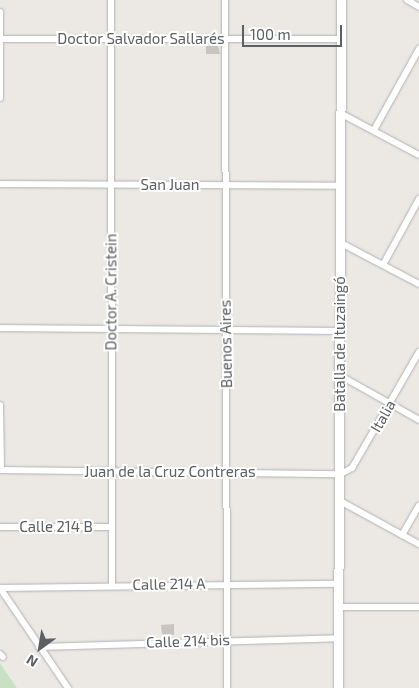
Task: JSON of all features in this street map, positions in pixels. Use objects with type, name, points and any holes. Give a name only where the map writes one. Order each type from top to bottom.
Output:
[{"type":"main road","name":"Batalla de Ituzaingó","points":[[338,688],[341,474],[339,242],[341,186],[341,0]]},
{"type":"street","name":"Doctor A. Cristein","points":[[112,0],[112,585]]},
{"type":"street","name":"Buenos Aires","points":[[226,0],[226,331],[229,471],[227,688]]},
{"type":"street","points":[[406,0],[419,7]]},
{"type":"street","points":[[0,12],[0,98]]},
{"type":"street","name":"Doctor Salvador Sallarés","points":[[0,39],[342,39]]},
{"type":"street","points":[[374,130],[419,48]]},
{"type":"street","points":[[340,113],[419,156]]},
{"type":"street","name":"San Juan","points":[[0,184],[341,186]]},
{"type":"street","points":[[384,263],[419,199]]},
{"type":"street","points":[[339,242],[384,263],[419,284]]},
{"type":"street","points":[[0,328],[340,331]]},
{"type":"street","name":"Italia","points":[[341,474],[352,468],[419,352]]},
{"type":"street","points":[[341,376],[419,420]]},
{"type":"street","points":[[0,405],[1,470]]},
{"type":"street","name":"Juan de la Cruz Contreras","points":[[1,470],[113,472],[229,471],[341,474]]},
{"type":"street","points":[[340,501],[419,544]]},
{"type":"street","points":[[402,535],[419,505]]},
{"type":"street","name":"Calle 214 B","points":[[0,527],[112,528]]},
{"type":"street","name":"Calle 214 A","points":[[0,588],[227,583],[339,584]]},
{"type":"street","points":[[0,588],[68,688]]},
{"type":"street","points":[[339,607],[419,607]]},
{"type":"street","name":"Calle 214 bis","points":[[39,647],[228,639],[338,638]]},
{"type":"green space","points":[[0,663],[17,688],[0,688]]},
{"type":"building","points":[[206,46],[218,46],[220,54],[206,54]]},
{"type":"building","points":[[174,624],[174,635],[162,635],[161,625]]}]
